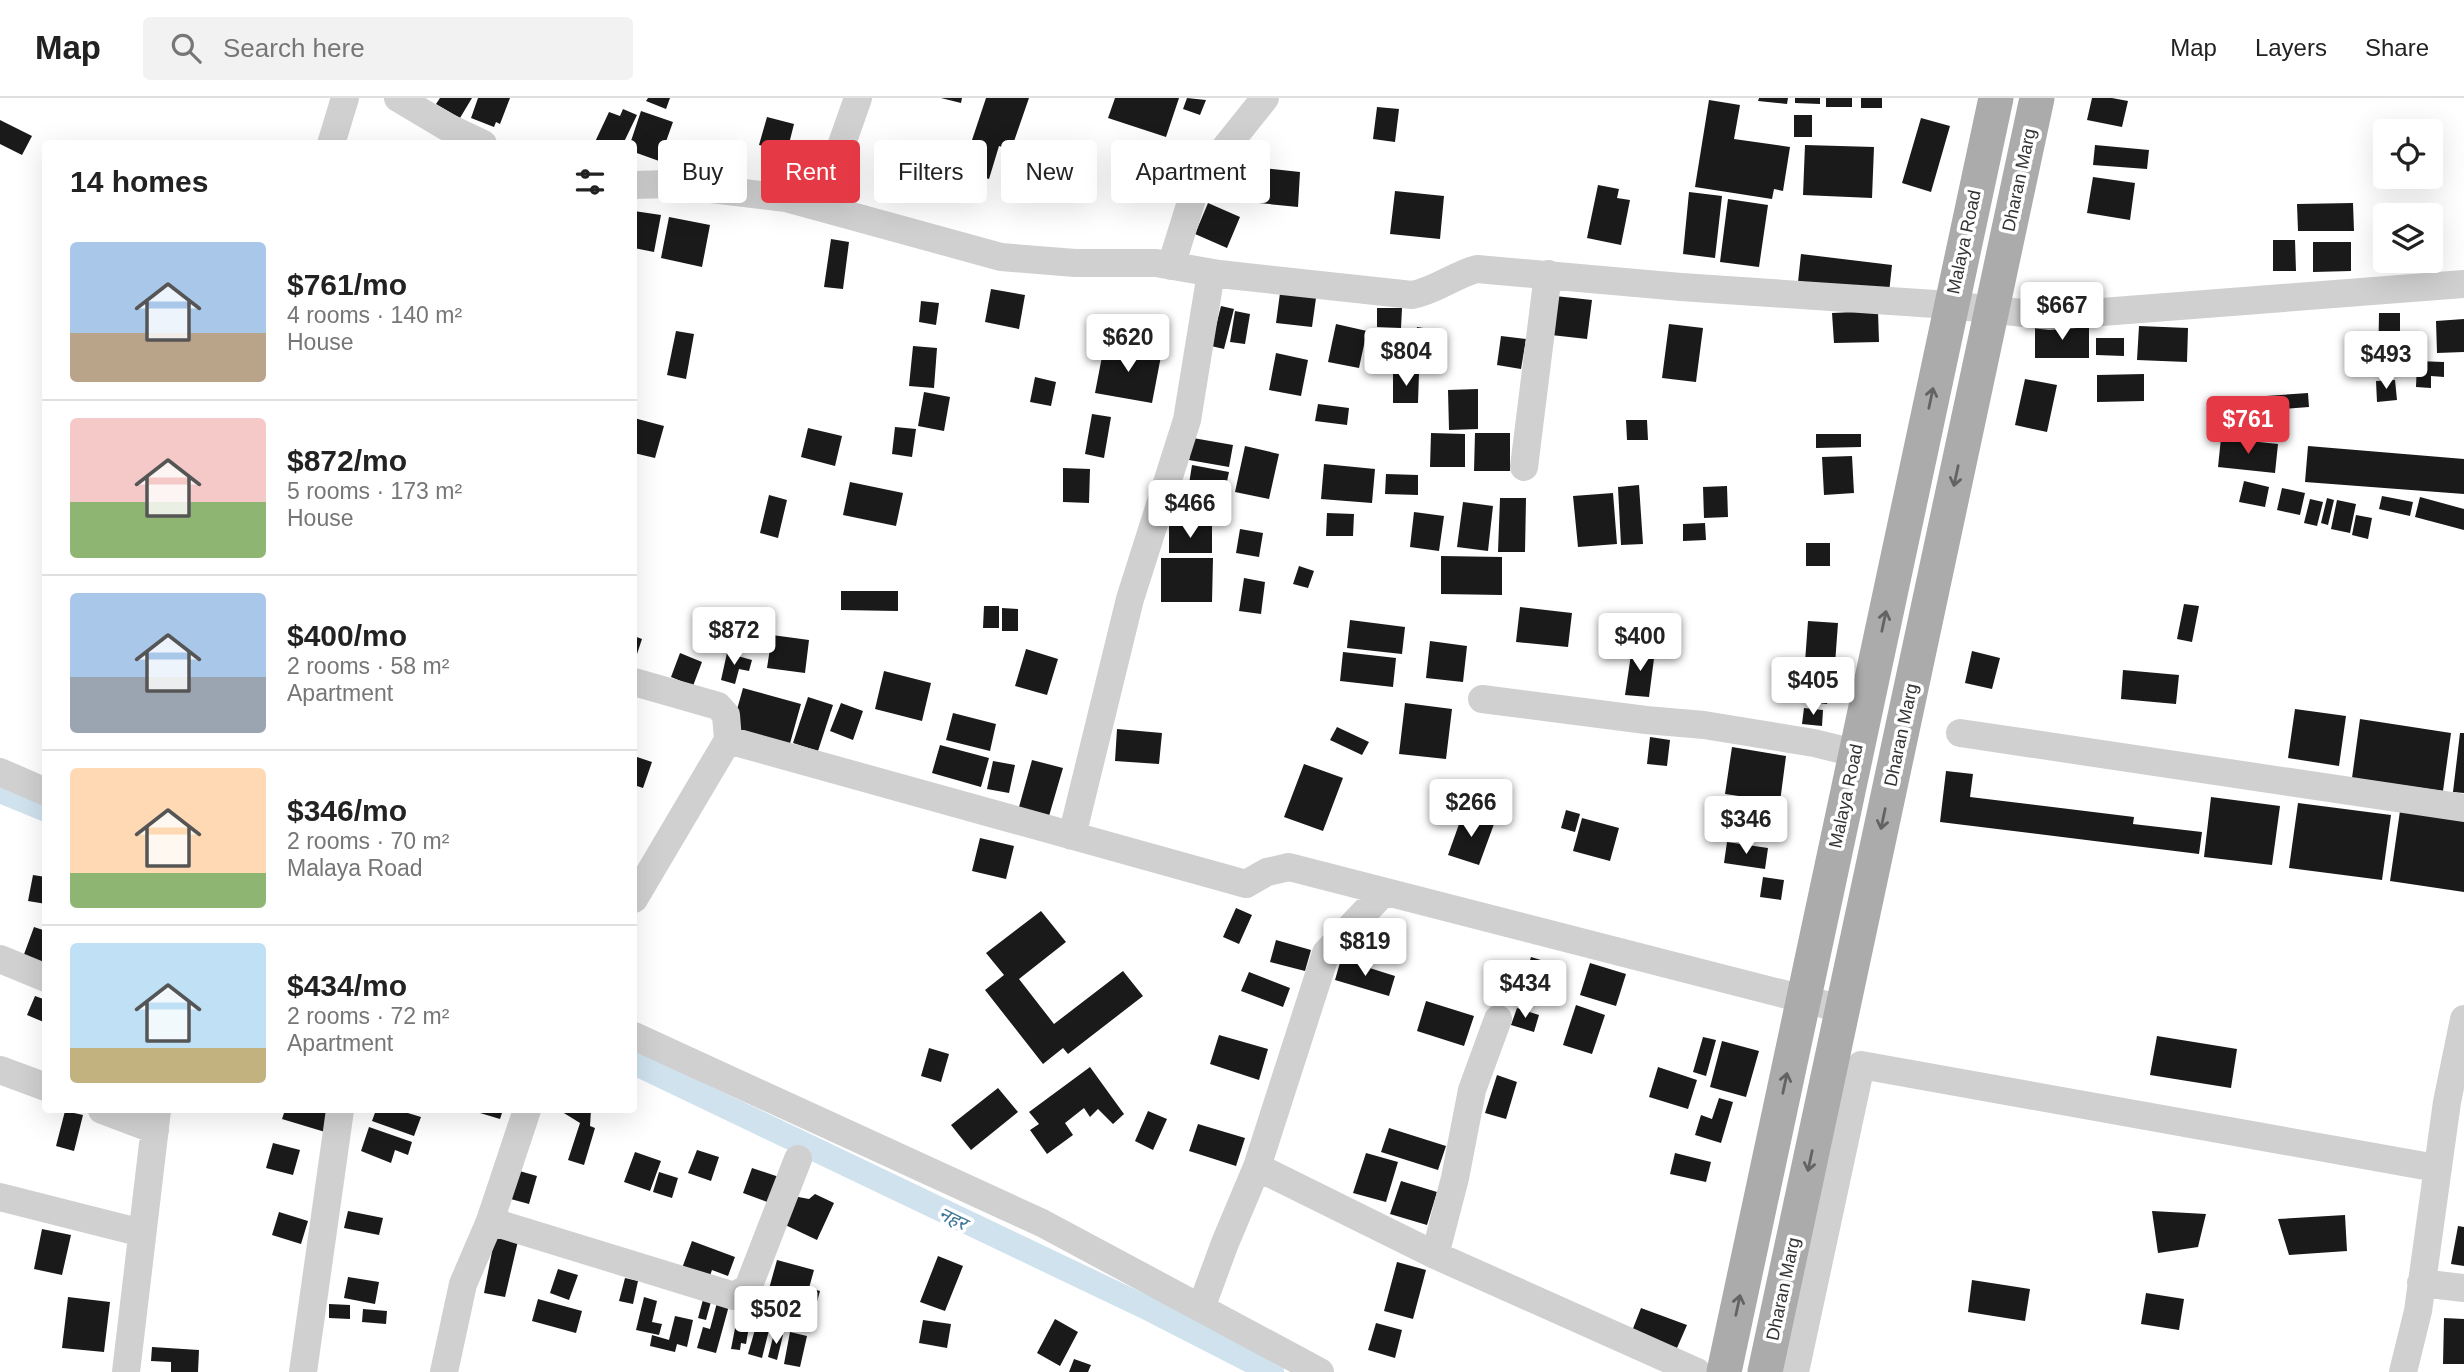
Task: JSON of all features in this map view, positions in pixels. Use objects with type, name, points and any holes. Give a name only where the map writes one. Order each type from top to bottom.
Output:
[{"type":"main road","name":"Malaya Road","points":[[1724,1372],[1996,98]]},
{"type":"main road","name":"Dharan Marg","points":[[1765,1372],[2037,98]]},
{"type":"street","points":[[332,140],[345,98]]},
{"type":"street","points":[[398,98],[475,140]]},
{"type":"street","points":[[820,206],[858,98]]},
{"type":"street","points":[[1171,266],[1197,183],[1265,98]]},
{"type":"street","points":[[637,185],[682,186],[786,198],[1001,257],[1075,264],[1156,264],[1412,295],[1427,292],[1463,273],[1477,269],[1681,287],[1950,305],[2050,316],[2464,284]]},
{"type":"street","points":[[1072,836],[1130,599],[1187,420],[1211,272]]},
{"type":"street","points":[[1524,467],[1548,274]]},
{"type":"street","points":[[637,683],[718,706],[726,715],[728,740],[637,894]]},
{"type":"street","points":[[1482,699],[1704,725],[1856,752]]},
{"type":"street","points":[[1960,733],[2464,808]]},
{"type":"street","points":[[728,740],[1246,884],[1267,872],[1289,867],[1842,1009]]},
{"type":"street","points":[[0,772],[42,790]]},
{"type":"street","points":[[1201,1308],[1256,1167],[1326,953],[1384,892]]},
{"type":"street","points":[[0,960],[42,976]]},
{"type":"street","points":[[1435,1255],[1455,1178],[1472,1090],[1498,1018]]},
{"type":"street","points":[[2403,1372],[2418,1311],[2436,1168],[2455,1103],[2464,1019]]},
{"type":"street","points":[[637,1037],[1042,1223],[1320,1372]]},
{"type":"street","points":[[1796,1372],[1861,1065],[2436,1168]]},
{"type":"street","points":[[0,1070],[42,1086]]},
{"type":"street","points":[[118,1113],[156,1120],[126,1372]]},
{"type":"street","points":[[303,1372],[340,1113]]},
{"type":"street","points":[[444,1372],[463,1284],[490,1220],[526,1113]]},
{"type":"street","points":[[490,1220],[734,1296],[748,1288],[798,1159]]},
{"type":"street","points":[[1256,1167],[1435,1255],[1697,1372]]},
{"type":"street","points":[[0,1197],[142,1233]]},
{"type":"street","points":[[2421,1283],[2464,1288]]},
{"type":"building","points":[[440,98],[472,98],[460,118],[436,104]]},
{"type":"building","points":[[478,98],[510,98],[500,124],[496,122],[494,127],[471,118]]},
{"type":"building","points":[[648,98],[670,98],[666,109],[646,101]]},
{"type":"building","points":[[941,98],[962,98],[961,103]]},
{"type":"building","points":[[986,98],[1029,98],[1014,140],[1001,140],[989,179],[987,140],[972,140]]},
{"type":"building","points":[[1115,98],[1179,98],[1166,137],[1108,118]]},
{"type":"building","points":[[1187,98],[1206,100],[1200,115],[1183,109]]},
{"type":"building","points":[[1759,98],[1788,98],[1787,104],[1758,101]]},
{"type":"building","points":[[1795,98],[1820,98],[1820,104],[1795,103]]},
{"type":"building","points":[[1826,98],[1852,98],[1852,107],[1826,107]]},
{"type":"building","points":[[1861,98],[1882,98],[1882,108],[1861,108]]},
{"type":"building","points":[[2092,98],[2128,101],[2122,127],[2087,120]]},
{"type":"building","points":[[1709,100],[1740,105],[1734,139],[1790,147],[1783,191],[1774,189],[1772,199],[1695,187]]},
{"type":"building","points":[[1377,107],[1399,109],[1395,142],[1373,139]]},
{"type":"building","points":[[623,109],[637,115],[625,140],[596,140],[609,112],[620,116]]},
{"type":"building","points":[[641,111],[673,122],[667,140],[658,140],[658,161],[637,153],[637,140],[631,140]]},
{"type":"building","points":[[1794,115],[1812,115],[1812,137],[1794,137]]},
{"type":"building","points":[[767,117],[794,124],[790,140],[761,140],[759,145]]},
{"type":"building","points":[[1921,118],[1950,126],[1931,192],[1902,183]]},
{"type":"building","points":[[0,120],[32,136],[22,155],[0,144]]},
{"type":"building","points":[[1805,145],[1874,147],[1872,198],[1803,195]]},
{"type":"building","points":[[2095,145],[2149,150],[2147,169],[2093,165]]},
{"type":"building","points":[[1270,169],[1300,172],[1298,207],[1259,203],[1270,203]]},
{"type":"building","points":[[2093,177],[2135,183],[2130,220],[2087,213]]},
{"type":"building","points":[[1598,185],[1619,189],[1617,198],[1630,200],[1621,245],[1587,238]]},
{"type":"building","points":[[1395,191],[1444,196],[1440,239],[1390,234]]},
{"type":"building","points":[[1689,192],[1722,196],[1715,258],[1683,254]]},
{"type":"building","points":[[1728,199],[1768,205],[1759,267],[1720,262]]},
{"type":"building","points":[[1208,203],[1240,217],[1227,248],[1195,234]]},
{"type":"building","points":[[2353,203],[2354,231],[2298,231],[2297,204]]},
{"type":"building","points":[[637,211],[661,215],[654,252],[637,249]]},
{"type":"building","points":[[669,217],[710,225],[702,267],[661,258]]},
{"type":"building","points":[[831,239],[849,242],[843,289],[824,287]]},
{"type":"building","points":[[2273,240],[2295,240],[2296,271],[2273,271]]},
{"type":"building","points":[[2313,242],[2351,242],[2351,271],[2313,272]]},
{"type":"building","points":[[1801,254],[1892,265],[1889,293],[1798,282]]},
{"type":"building","points":[[991,289],[1025,295],[1019,329],[985,322]]},
{"type":"building","points":[[1280,293],[1316,298],[1312,327],[1276,323]]},
{"type":"building","points":[[1555,296],[1592,300],[1587,339],[1551,335]]},
{"type":"building","points":[[921,301],[939,303],[936,325],[919,322]]},
{"type":"building","points":[[1221,306],[1234,309],[1224,349],[1211,346]]},
{"type":"building","points":[[1377,308],[1402,308],[1401,328],[1377,327]]},
{"type":"building","points":[[1235,311],[1250,314],[1245,344],[1230,342]]},
{"type":"building","points":[[1878,311],[1879,342],[1834,343],[1832,313]]},
{"type":"building","points":[[2379,313],[2400,313],[2400,368],[2378,367]]},
{"type":"building","points":[[2464,319],[2464,352],[2437,353],[2436,321]]},
{"type":"building","points":[[1336,324],[1367,331],[1359,368],[1328,362]]},
{"type":"building","points":[[1669,324],[1703,328],[1696,382],[1662,378]]},
{"type":"building","points":[[2139,326],[2188,328],[2187,362],[2137,360]]},
{"type":"building","points":[[1417,327],[1442,331],[1438,353],[1413,349]]},
{"type":"building","points":[[2035,327],[2089,327],[2089,358],[2035,358]]},
{"type":"building","points":[[676,331],[694,334],[686,379],[667,375]]},
{"type":"building","points":[[1501,336],[1526,339],[1521,369],[1497,365]]},
{"type":"building","points":[[2096,338],[2124,338],[2124,356],[2096,355]]},
{"type":"building","points":[[913,346],[937,348],[934,388],[909,386]]},
{"type":"building","points":[[1104,346],[1161,356],[1152,403],[1095,393]]},
{"type":"building","points":[[1276,353],[1308,360],[1301,396],[1269,390]]},
{"type":"building","points":[[2417,361],[2444,362],[2444,377],[2431,376],[2431,388],[2416,387]]},
{"type":"building","points":[[1393,372],[1419,373],[1418,403],[1393,403]]},
{"type":"building","points":[[2144,374],[2144,401],[2097,402],[2097,375]]},
{"type":"building","points":[[1035,377],[1056,382],[1051,406],[1030,402]]},
{"type":"building","points":[[2025,379],[2057,385],[2047,432],[2015,425]]},
{"type":"building","points":[[2395,380],[2397,400],[2377,402],[2376,381]]},
{"type":"building","points":[[1478,389],[1478,429],[1449,430],[1448,390]]},
{"type":"building","points":[[924,392],[950,397],[944,431],[918,426]]},
{"type":"building","points":[[2308,393],[2309,407],[2268,410],[2266,396]]},
{"type":"building","points":[[1318,404],[1349,408],[1347,425],[1315,421]]},
{"type":"building","points":[[1092,414],[1111,417],[1104,458],[1085,454]]},
{"type":"building","points":[[637,419],[664,426],[655,458],[637,454]]},
{"type":"building","points":[[1626,420],[1647,420],[1648,440],[1627,440]]},
{"type":"building","points":[[895,427],[916,429],[912,457],[892,454]]},
{"type":"building","points":[[808,428],[842,436],[835,466],[801,457]]},
{"type":"building","points":[[1431,433],[1465,434],[1465,467],[1430,467]]},
{"type":"building","points":[[1475,433],[1510,433],[1510,471],[1474,471]]},
{"type":"building","points":[[1816,434],[1861,434],[1861,447],[1816,448]]},
{"type":"building","points":[[1193,438],[1233,445],[1229,467],[1189,460]]},
{"type":"building","points":[[2221,438],[2278,444],[2275,473],[2218,467]]},
{"type":"building","points":[[1245,446],[1279,454],[1269,499],[1235,492]]},
{"type":"building","points":[[2308,446],[2464,459],[2464,494],[2305,482]]},
{"type":"building","points":[[1852,456],[1854,493],[1824,495],[1822,457]]},
{"type":"building","points":[[1324,464],[1375,469],[1372,503],[1321,499]]},
{"type":"building","points":[[1192,465],[1229,472],[1225,491],[1189,484]]},
{"type":"building","points":[[1063,468],[1090,469],[1089,503],[1063,502]]},
{"type":"building","points":[[1386,474],[1418,475],[1418,495],[1385,494]]},
{"type":"building","points":[[2244,481],[2269,487],[2265,507],[2239,502]]},
{"type":"building","points":[[850,482],[903,493],[896,526],[843,515]]},
{"type":"building","points":[[1639,485],[1643,544],[1621,545],[1618,487]]},
{"type":"building","points":[[1727,486],[1728,517],[1704,518],[1703,487]]},
{"type":"building","points":[[2282,488],[2305,493],[2300,515],[2277,510]]},
{"type":"building","points":[[1613,493],[1617,544],[1578,547],[1573,496]]},
{"type":"building","points":[[769,495],[787,500],[778,538],[760,533]]},
{"type":"building","points":[[2382,496],[2413,502],[2410,516],[2379,509]]},
{"type":"building","points":[[1184,497],[1215,497],[1215,522],[1184,522]]},
{"type":"building","points":[[2420,497],[2464,509],[2464,530],[2415,517]]},
{"type":"building","points":[[1500,498],[1526,498],[1525,552],[1498,552]]},
{"type":"building","points":[[2327,498],[2334,500],[2328,525],[2321,523]]},
{"type":"building","points":[[2310,499],[2323,502],[2317,526],[2304,523]]},
{"type":"building","points":[[2337,500],[2356,504],[2350,533],[2331,529]]},
{"type":"building","points":[[1463,502],[1493,506],[1488,551],[1457,547]]},
{"type":"building","points":[[1414,512],[1444,516],[1439,551],[1410,547]]},
{"type":"building","points":[[1327,513],[1354,514],[1353,536],[1326,536]]},
{"type":"building","points":[[2356,515],[2372,518],[2368,539],[2352,535]]},
{"type":"building","points":[[1705,523],[1706,540],[1683,541],[1683,524]]},
{"type":"building","points":[[1169,526],[1212,526],[1212,553],[1169,553]]},
{"type":"building","points":[[1240,529],[1263,533],[1259,557],[1236,553]]},
{"type":"building","points":[[1806,543],[1830,543],[1830,566],[1806,566]]},
{"type":"building","points":[[1441,556],[1502,557],[1502,595],[1441,594]]},
{"type":"building","points":[[1161,558],[1213,558],[1212,602],[1161,602]]},
{"type":"building","points":[[1299,566],[1314,571],[1308,588],[1293,584]]},
{"type":"building","points":[[1244,578],[1265,582],[1261,614],[1239,611]]},
{"type":"building","points":[[841,591],[898,591],[898,611],[841,610]]},
{"type":"building","points":[[2184,604],[2199,606],[2192,642],[2177,639]]},
{"type":"building","points":[[984,606],[999,606],[999,628],[983,628]]},
{"type":"building","points":[[1520,607],[1572,613],[1568,647],[1516,642]]},
{"type":"building","points":[[1002,608],[1018,609],[1018,631],[1002,631]]},
{"type":"building","points":[[1350,620],[1405,627],[1402,654],[1347,648]]},
{"type":"building","points":[[1808,621],[1838,623],[1835,664],[1805,662]]},
{"type":"building","points":[[772,635],[809,640],[805,673],[767,668]]},
{"type":"building","points":[[637,637],[642,639],[637,654]]},
{"type":"building","points":[[1430,641],[1467,646],[1463,682],[1426,678]]},
{"type":"building","points":[[1632,648],[1655,651],[1649,697],[1625,695]]},
{"type":"building","points":[[1026,649],[1058,659],[1047,695],[1015,686]]},
{"type":"building","points":[[1972,651],[2000,658],[1992,689],[1965,683]]},
{"type":"building","points":[[1343,652],[1396,658],[1393,687],[1340,681]]},
{"type":"building","points":[[680,653],[702,662],[693,686],[671,677]]},
{"type":"building","points":[[727,653],[752,660],[749,671],[739,669],[735,684],[721,680]]},
{"type":"building","points":[[2123,670],[2179,675],[2176,704],[2121,699]]},
{"type":"building","points":[[884,671],[931,683],[922,721],[875,709]]},
{"type":"building","points":[[1800,683],[1828,686],[1827,704],[1798,701]]},
{"type":"building","points":[[743,688],[801,704],[789,747],[731,731]]},
{"type":"building","points":[[808,697],[833,705],[818,751],[793,743]]},
{"type":"building","points":[[841,703],[863,711],[853,740],[830,731]]},
{"type":"building","points":[[1405,703],[1452,709],[1446,759],[1399,754]]},
{"type":"building","points":[[1804,708],[1823,710],[1822,726],[1802,724]]},
{"type":"building","points":[[2295,709],[2346,716],[2339,766],[2288,758]]},
{"type":"building","points":[[953,713],[996,724],[990,751],[946,740]]},
{"type":"building","points":[[2360,719],[2451,733],[2443,791],[2352,778]]},
{"type":"building","points":[[1337,727],[1369,742],[1362,755],[1330,740]]},
{"type":"building","points":[[1117,729],[1162,733],[1159,764],[1115,761]]},
{"type":"building","points":[[2460,733],[2464,733],[2464,793],[2453,792]]},
{"type":"building","points":[[1650,737],[1670,740],[1667,766],[1647,764]]},
{"type":"building","points":[[940,745],[989,758],[981,787],[932,773]]},
{"type":"building","points":[[1732,747],[1786,756],[1780,802],[1725,794]]},
{"type":"building","points":[[637,757],[652,762],[643,788],[637,786]]},
{"type":"building","points":[[1032,760],[1063,768],[1049,816],[1019,807]]},
{"type":"building","points":[[993,761],[1015,765],[1009,793],[987,789]]},
{"type":"building","points":[[1304,764],[1343,778],[1323,831],[1284,817]]},
{"type":"building","points":[[1946,771],[1973,774],[1970,797],[2134,817],[2133,824],[2202,832],[2199,854],[1940,822]]},
{"type":"building","points":[[1470,791],[1494,799],[1487,817],[1463,808]]},
{"type":"building","points":[[2211,797],[2280,806],[2272,865],[2204,857]]},
{"type":"building","points":[[2298,803],[2391,815],[2382,880],[2289,868]]},
{"type":"building","points":[[1566,810],[1580,814],[1575,832],[1561,828]]},
{"type":"building","points":[[2400,811],[2464,821],[2464,892],[2390,881]]},
{"type":"building","points":[[1463,813],[1494,824],[1479,865],[1448,855]]},
{"type":"building","points":[[1582,818],[1619,828],[1610,861],[1573,851]]},
{"type":"building","points":[[980,838],[1014,846],[1006,879],[972,871]]},
{"type":"building","points":[[1727,842],[1768,848],[1765,869],[1724,863]]},
{"type":"building","points":[[33,875],[42,876],[42,903],[28,901]]},
{"type":"building","points":[[1763,877],[1784,880],[1781,900],[1760,897]]},
{"type":"building","points":[[1236,908],[1252,915],[1239,944],[1223,937]]},
{"type":"building","points":[[1041,911],[1066,942],[1019,979],[1054,1024],[1123,971],[1143,996],[1068,1054],[1063,1048],[1043,1064],[985,990],[1004,975],[986,953]]},
{"type":"building","points":[[34,927],[42,930],[42,964],[23,957]]},
{"type":"building","points":[[1276,940],[1311,950],[1305,971],[1270,962]]},
{"type":"building","points":[[1531,957],[1554,964],[1541,1004],[1519,997]]},
{"type":"building","points":[[1341,959],[1395,976],[1389,996],[1335,980]]},
{"type":"building","points":[[1590,963],[1626,974],[1616,1006],[1580,995]]},
{"type":"building","points":[[1249,972],[1290,988],[1283,1007],[1241,991]]},
{"type":"building","points":[[35,996],[42,999],[42,1021],[27,1015]]},
{"type":"building","points":[[1426,1001],[1474,1016],[1464,1046],[1417,1031]]},
{"type":"building","points":[[1576,1005],[1605,1015],[1592,1054],[1563,1045]]},
{"type":"building","points":[[1517,1008],[1539,1015],[1534,1032],[1511,1025]]},
{"type":"building","points":[[1219,1035],[1268,1049],[1259,1080],[1210,1064]]},
{"type":"building","points":[[2157,1036],[2237,1049],[2231,1088],[2150,1075]]},
{"type":"building","points":[[1703,1037],[1716,1040],[1706,1076],[1693,1072]]},
{"type":"building","points":[[1722,1041],[1759,1051],[1746,1097],[1710,1087]]},
{"type":"building","points":[[929,1048],[949,1054],[941,1082],[921,1076]]},
{"type":"building","points":[[1090,1067],[1124,1114],[1113,1124],[1098,1109],[1090,1117],[1084,1108],[1065,1123],[1073,1135],[1047,1154],[1030,1130],[1039,1124],[1029,1112]]},
{"type":"building","points":[[1658,1067],[1697,1080],[1688,1109],[1649,1097]]},
{"type":"building","points":[[1497,1075],[1517,1082],[1506,1119],[1485,1113]]},
{"type":"building","points":[[998,1088],[1018,1112],[971,1150],[951,1125]]},
{"type":"building","points":[[1719,1098],[1733,1102],[1721,1143],[1695,1135],[1701,1115],[1712,1119]]},
{"type":"building","points":[[1148,1111],[1167,1119],[1153,1150],[1135,1141]]},
{"type":"building","points":[[64,1113],[83,1115],[74,1151],[56,1146]]},
{"type":"building","points":[[284,1113],[331,1113],[325,1132],[282,1119]]},
{"type":"building","points":[[375,1113],[408,1113],[421,1117],[414,1136],[372,1121]]},
{"type":"building","points":[[480,1113],[502,1113],[500,1119]]},
{"type":"building","points":[[564,1113],[591,1113],[590,1126],[595,1128],[584,1165],[568,1160],[580,1123]]},
{"type":"building","points":[[1198,1124],[1245,1138],[1236,1166],[1189,1151]]},
{"type":"building","points":[[369,1127],[412,1142],[408,1155],[395,1150],[391,1163],[361,1151]]},
{"type":"building","points":[[1389,1128],[1446,1146],[1438,1170],[1381,1152]]},
{"type":"building","points":[[273,1143],[300,1150],[293,1175],[266,1168]]},
{"type":"building","points":[[697,1150],[719,1157],[711,1181],[688,1173]]},
{"type":"building","points":[[635,1152],[661,1161],[650,1191],[624,1182]]},
{"type":"building","points":[[1366,1153],[1398,1162],[1386,1202],[1353,1193]]},
{"type":"building","points":[[1675,1153],[1711,1162],[1706,1182],[1670,1174]]},
{"type":"building","points":[[752,1168],[779,1177],[770,1203],[743,1193]]},
{"type":"building","points":[[516,1170],[537,1176],[529,1204],[507,1198]]},
{"type":"building","points":[[659,1172],[678,1178],[672,1198],[653,1192]]},
{"type":"building","points":[[1401,1181],[1437,1192],[1427,1225],[1390,1214]]},
{"type":"building","points":[[815,1194],[834,1203],[817,1240],[781,1223],[793,1196],[809,1199]]},
{"type":"building","points":[[348,1211],[383,1218],[379,1235],[344,1228]]},
{"type":"building","points":[[2152,1211],[2206,1214],[2198,1247],[2158,1253]]},
{"type":"building","points":[[279,1212],[308,1221],[301,1244],[272,1235]]},
{"type":"building","points":[[2345,1215],[2347,1251],[2289,1255],[2278,1219]]},
{"type":"building","points":[[2458,1226],[2464,1227],[2464,1266],[2451,1264]]},
{"type":"building","points":[[42,1229],[71,1235],[62,1275],[34,1269]]},
{"type":"building","points":[[495,1236],[518,1241],[505,1297],[484,1293]]},
{"type":"building","points":[[692,1241],[735,1257],[728,1276],[712,1270],[708,1281],[681,1271]]},
{"type":"building","points":[[938,1256],[963,1266],[945,1311],[920,1302]]},
{"type":"building","points":[[777,1260],[814,1270],[809,1288],[820,1291],[815,1309],[767,1296]]},
{"type":"building","points":[[1397,1262],[1426,1270],[1413,1319],[1384,1311]]},
{"type":"building","points":[[558,1269],[578,1275],[569,1300],[550,1293]]},
{"type":"building","points":[[348,1277],[379,1282],[375,1304],[344,1298]]},
{"type":"building","points":[[625,1278],[638,1281],[633,1304],[619,1301]]},
{"type":"building","points":[[1972,1280],[2030,1289],[2025,1321],[1968,1312]]},
{"type":"building","points":[[2146,1293],[2184,1299],[2179,1330],[2141,1324]]},
{"type":"building","points":[[704,1296],[712,1298],[706,1320],[698,1318]]},
{"type":"building","points":[[68,1297],[110,1302],[104,1352],[62,1348]]},
{"type":"building","points":[[644,1297],[657,1301],[652,1322],[662,1324],[659,1335],[636,1330]]},
{"type":"building","points":[[538,1299],[582,1311],[576,1333],[532,1321]]},
{"type":"building","points":[[718,1299],[730,1302],[716,1353],[697,1348],[703,1327],[710,1329]]},
{"type":"building","points":[[329,1304],[350,1305],[350,1319],[329,1318]]},
{"type":"building","points":[[1641,1308],[1687,1325],[1677,1348],[1632,1331]]},
{"type":"building","points":[[363,1309],[387,1311],[386,1324],[362,1322]]},
{"type":"building","points":[[738,1313],[751,1315],[746,1344],[741,1343],[740,1350],[731,1349]]},
{"type":"building","points":[[675,1316],[693,1320],[687,1347],[677,1344],[675,1352],[650,1346],[652,1335],[669,1340]]},
{"type":"building","points":[[2444,1318],[2464,1319],[2464,1364],[2443,1364]]},
{"type":"building","points":[[758,1319],[771,1322],[762,1358],[748,1354]]},
{"type":"building","points":[[1055,1319],[1078,1332],[1060,1366],[1037,1353]]},
{"type":"building","points":[[923,1320],[951,1324],[947,1348],[919,1343]]},
{"type":"building","points":[[1376,1323],[1402,1330],[1395,1358],[1368,1350]]},
{"type":"building","points":[[790,1332],[807,1336],[800,1367],[784,1364]]},
{"type":"building","points":[[774,1333],[783,1335],[777,1360],[768,1357]]},
{"type":"building","points":[[152,1347],[199,1350],[198,1372],[171,1372],[171,1362],[151,1361]]},
{"type":"building","points":[[1074,1359],[1091,1365],[1088,1372],[1069,1372]]},
{"type":"waterway","name":"नहर","points":[[0,791],[42,808]]},
{"type":"waterway","name":"नहर","points":[[637,1064],[1151,1310],[1272,1372]]}]
